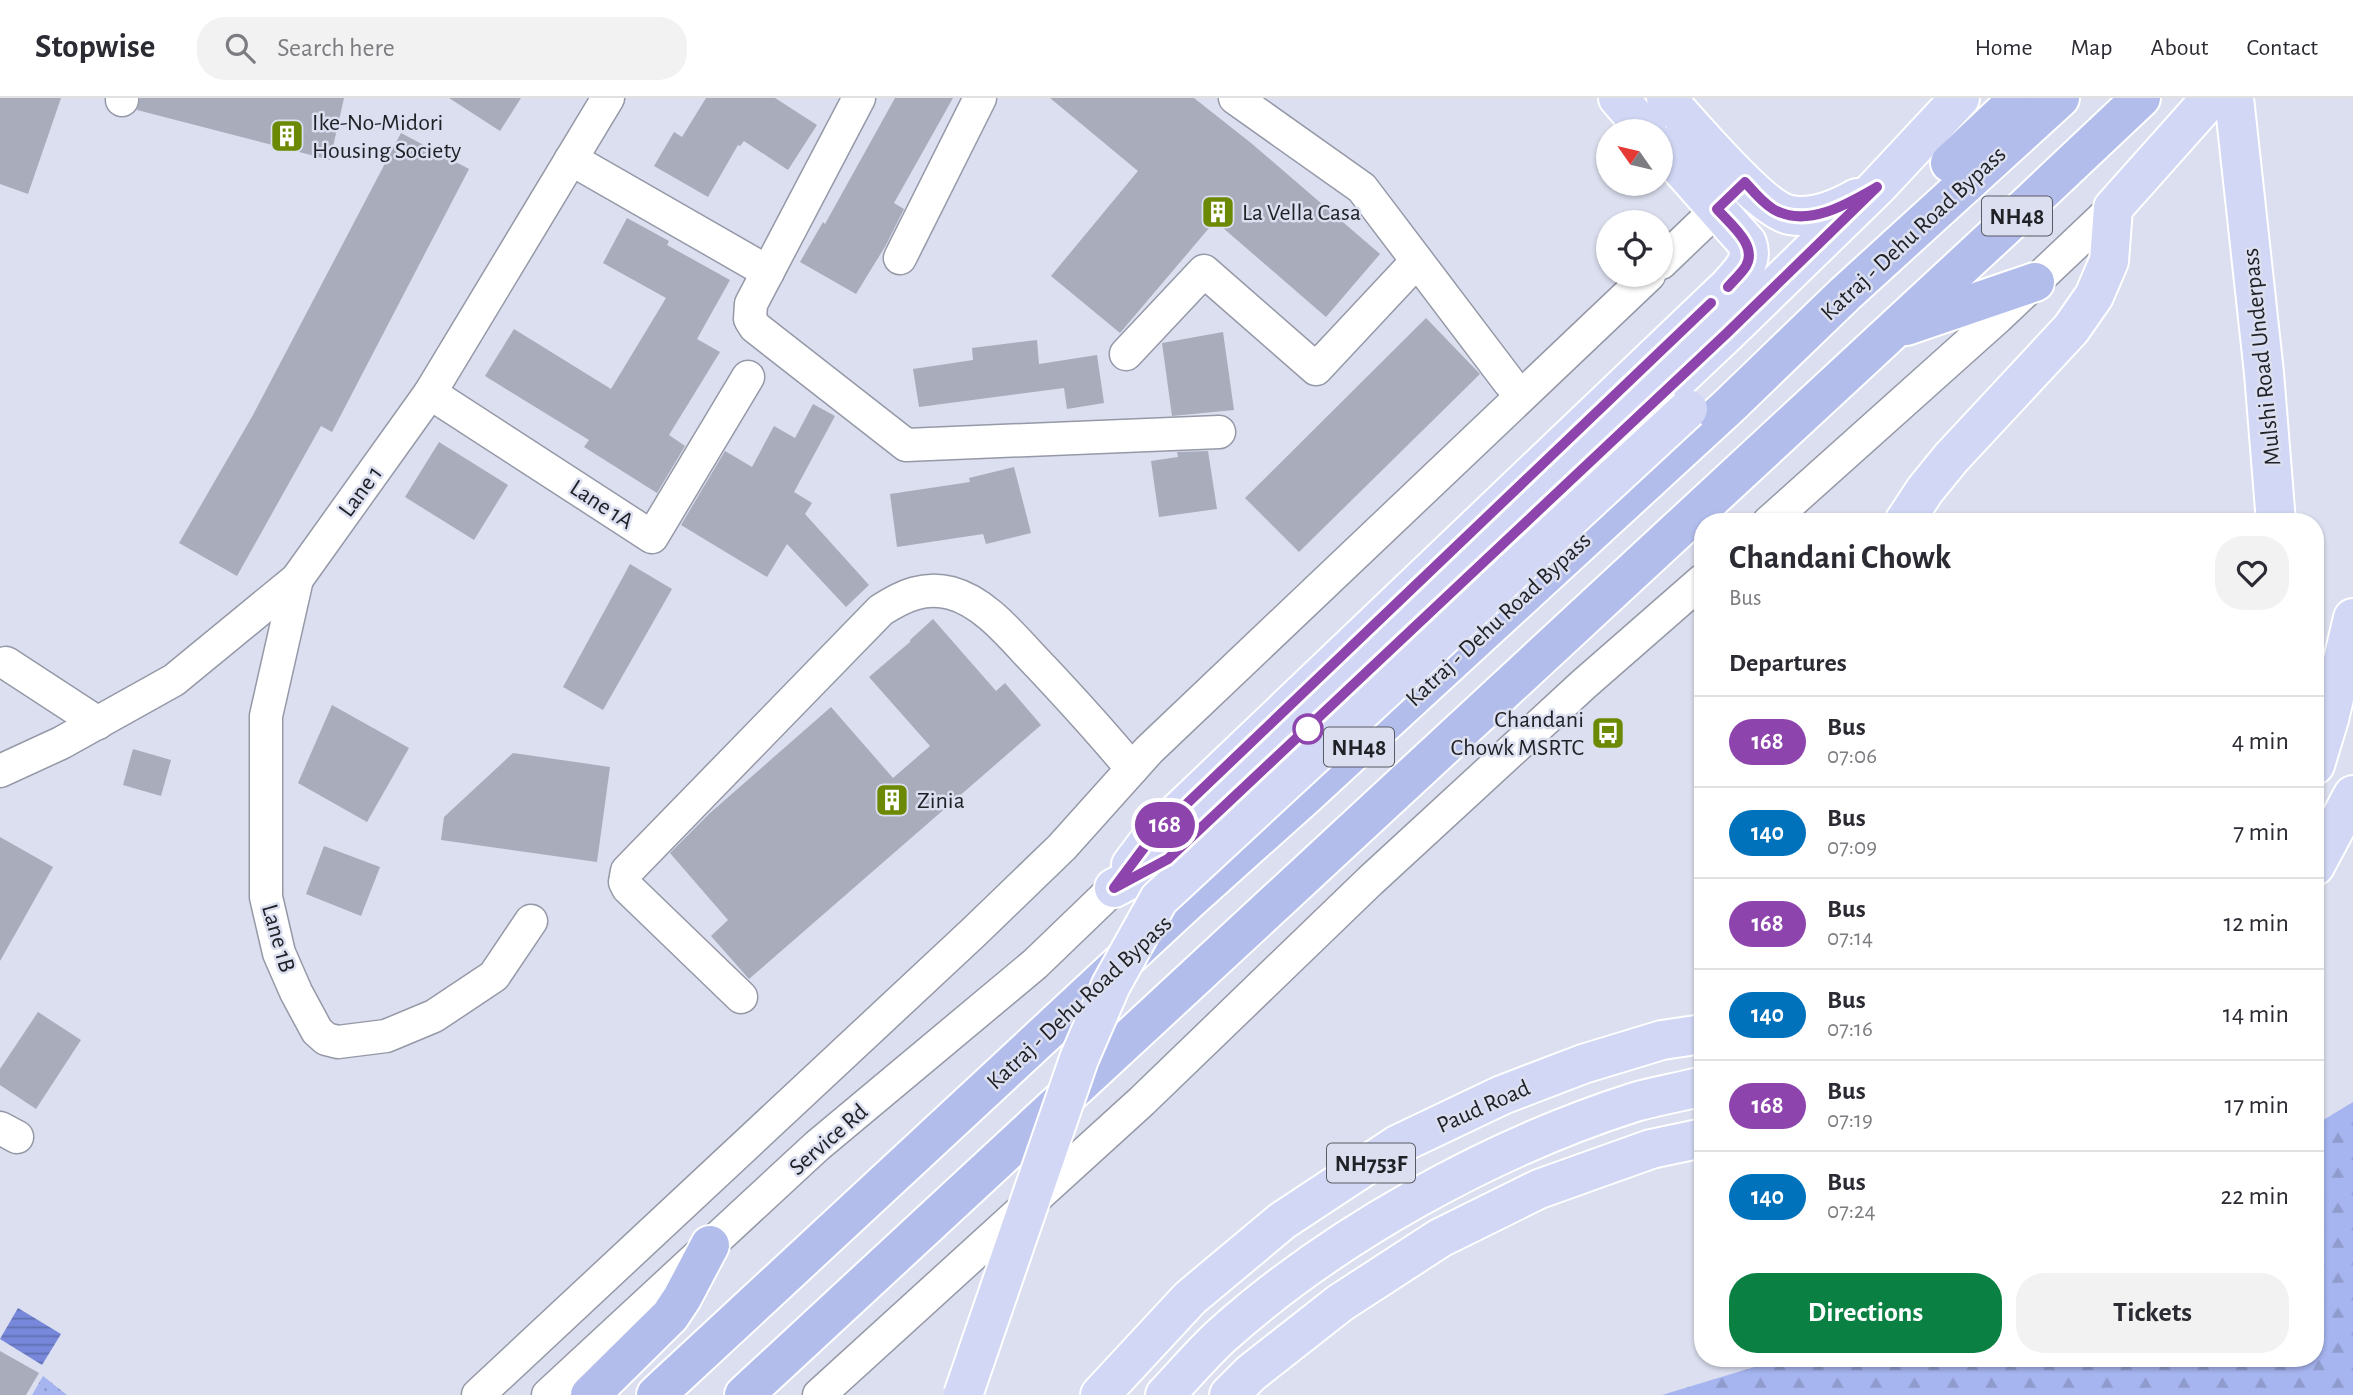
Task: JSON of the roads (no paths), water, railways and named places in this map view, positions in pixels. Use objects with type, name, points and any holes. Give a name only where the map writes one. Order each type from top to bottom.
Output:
[{"type":"highway","points":[[1688,409],[2019,98]]},
{"type":"highway","name":"Katraj - Dehu Road Bypass","points":[[656,1395],[2060,98]]},
{"type":"highway","name":"NH48","points":[[1695,513],[2141,98]]},
{"type":"highway","points":[[1891,331],[2035,282]]},
{"type":"highway","name":"NH48","points":[[744,1395],[1694,514]]},
{"type":"highway","points":[[590,1395],[670,1316],[710,1245]]},
{"type":"main road","points":[[1618,98],[1636,119]]},
{"type":"main road","points":[[1666,98],[1774,210],[1792,216],[1825,213],[1877,187]]},
{"type":"main road","points":[[1114,888],[1168,859],[1727,333],[1877,187],[1960,98]]},
{"type":"main road","points":[[1910,513],[1951,458],[2071,329],[2094,296],[2109,261],[2113,208],[2211,98]]},
{"type":"main road","name":"Mulshi Road Underpass","points":[[2234,98],[2264,373],[2275,513]]},
{"type":"main road","points":[[1114,888],[1152,837],[1728,287],[1746,266],[1750,253],[1746,243],[1673,160]]},
{"type":"main road","points":[[963,1395],[1079,1059],[1111,985],[1159,899],[1688,409]]},
{"type":"main road","points":[[2324,735],[2353,618]]},
{"type":"main road","points":[[2324,849],[2353,795]]},
{"type":"main road","name":"Paud Road","points":[[1100,1395],[1200,1289],[1282,1221],[1397,1145],[1502,1096],[1583,1064],[1662,1040],[1694,1035]]},
{"type":"main road","points":[[1165,1395],[1220,1338],[1314,1263],[1424,1194],[1526,1143],[1636,1102],[1694,1088]]},
{"type":"main road","points":[[1229,1395],[1251,1373],[1340,1303],[1440,1238],[1539,1189],[1651,1149],[1694,1140]]},
{"type":"street","name":"Lane 1","points":[[0,771],[98,723],[174,680],[297,579],[430,393],[608,98]]},
{"type":"street","points":[[859,98],[749,312],[755,327],[906,445],[1219,432]]},
{"type":"street","points":[[900,258],[979,98]]},
{"type":"street","points":[[1235,98],[1362,188],[1509,382]]},
{"type":"street","points":[[571,159],[768,272]]},
{"type":"street","points":[[1673,251],[1745,182]]},
{"type":"street","points":[[1779,513],[2113,208]]},
{"type":"street","points":[[1126,354],[1204,271],[1316,369],[1417,261]]},
{"type":"street","points":[[478,1395],[974,932],[1062,846],[1149,750],[1636,287]]},
{"type":"street","name":"Lane 1A","points":[[430,393],[652,537],[748,377]]},
{"type":"street","name":"Lane 1B","points":[[297,579],[266,716],[266,897],[279,953],[317,1031],[326,1039],[338,1042],[386,1036],[434,1016],[494,976],[531,921]]},
{"type":"street","points":[[819,1395],[1142,1101],[1370,881],[1574,693],[1694,588]]},
{"type":"street","points":[[741,997],[628,888],[625,876],[880,610],[899,598],[922,590],[951,593],[977,606],[1001,626],[1096,726],[1132,769]]},
{"type":"street","points":[[6,663],[98,723]]},
{"type":"street","name":"Service Rd","points":[[548,1395],[817,1146],[1035,964],[1114,888]]},
{"type":"place","name":"Ike-No-Midori Housing Society","points":[[287,136]]},
{"type":"place","name":"La Vella Casa","points":[[1218,212]]},
{"type":"place","name":"Chandani Chowk MSRTC","points":[[1608,733]]},
{"type":"place","name":"Zinia","points":[[892,800]]}]
